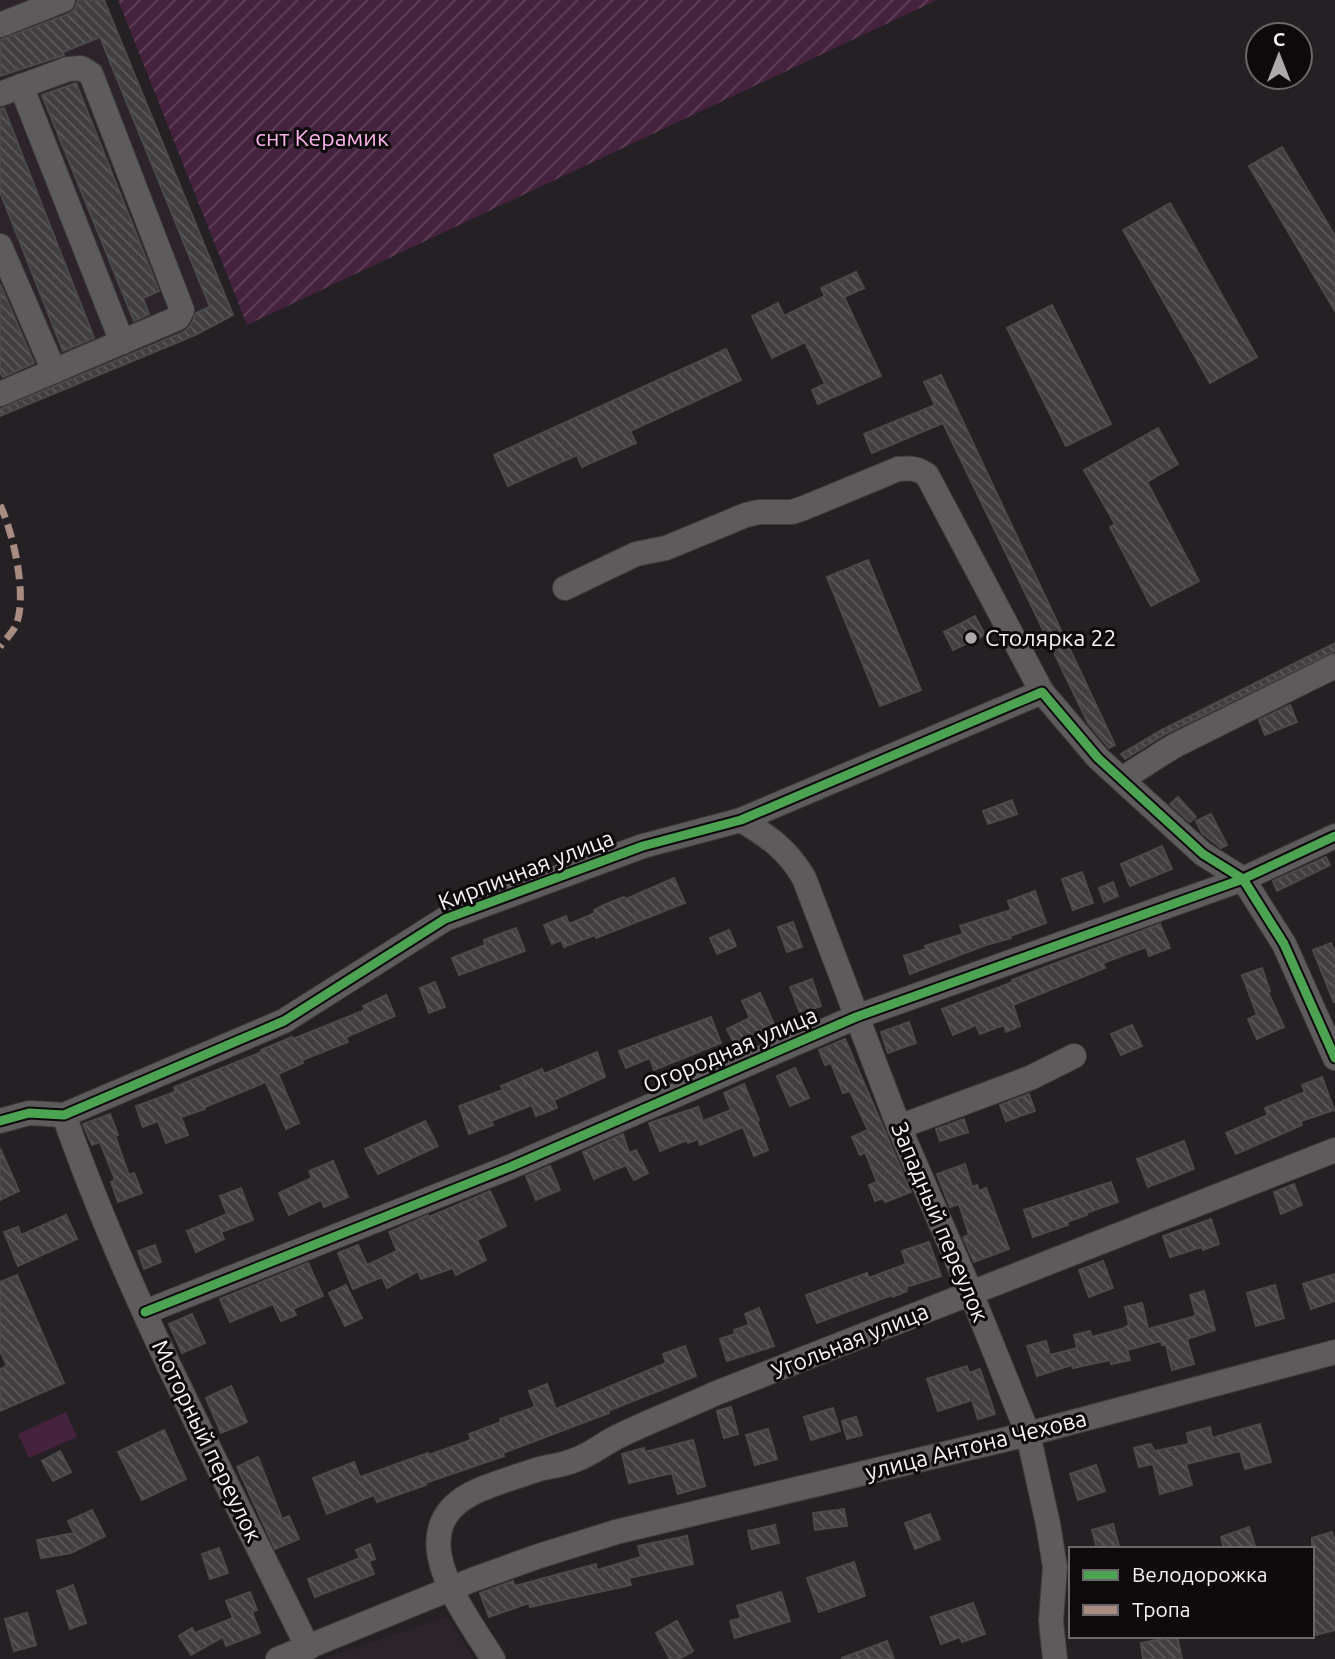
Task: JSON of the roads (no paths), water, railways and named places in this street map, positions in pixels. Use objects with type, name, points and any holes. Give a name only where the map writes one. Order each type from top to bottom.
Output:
[{"type":"street","points":[[5,15],[63,0]]},
{"type":"street","points":[[0,394],[122,342],[178,318],[182,310],[99,90],[91,74],[81,68],[75,68],[10,90],[122,342]]},
{"type":"street","points":[[0,246],[54,371]]},
{"type":"street","points":[[565,588],[636,554],[666,548],[737,518],[759,512],[792,512],[898,469],[915,468],[927,475],[1042,692],[1086,747],[1203,854],[1243,879],[1284,944],[1335,1058]]},
{"type":"street","points":[[1122,779],[1174,746],[1335,666]]},
{"type":"street","name":"Кирпичная улица","points":[[0,1121],[29,1113],[64,1115],[284,1021],[445,919],[643,846],[741,820],[1042,692]]},
{"type":"street","name":"Западный переулок","points":[[741,820],[770,837],[796,863],[804,878],[900,1127],[1028,1434],[1055,1567],[1051,1620],[1055,1659]]},
{"type":"street","name":"Огородная улица","points":[[145,1312],[510,1167],[856,1017],[1243,879],[1335,836]]},
{"type":"street","points":[[900,1127],[1030,1078],[1074,1056]]},
{"type":"street","name":"Моторный переулок","points":[[64,1115],[88,1184],[145,1312],[308,1648]]},
{"type":"street","name":"Угольная улица","points":[[493,1659],[450,1589],[440,1564],[439,1537],[447,1512],[459,1500],[540,1469],[575,1461],[616,1438],[714,1394],[1335,1150]]},
{"type":"street","name":"улица Антона Чехова","points":[[450,1589],[539,1556],[616,1532],[1028,1434],[1335,1352]]},
{"type":"street","points":[[278,1659],[450,1589]]},
{"type":"place","name":"Столярка 22","points":[[971,638]]},
{"type":"park label","name":"снт Керамик","points":[[322,138]]}]
